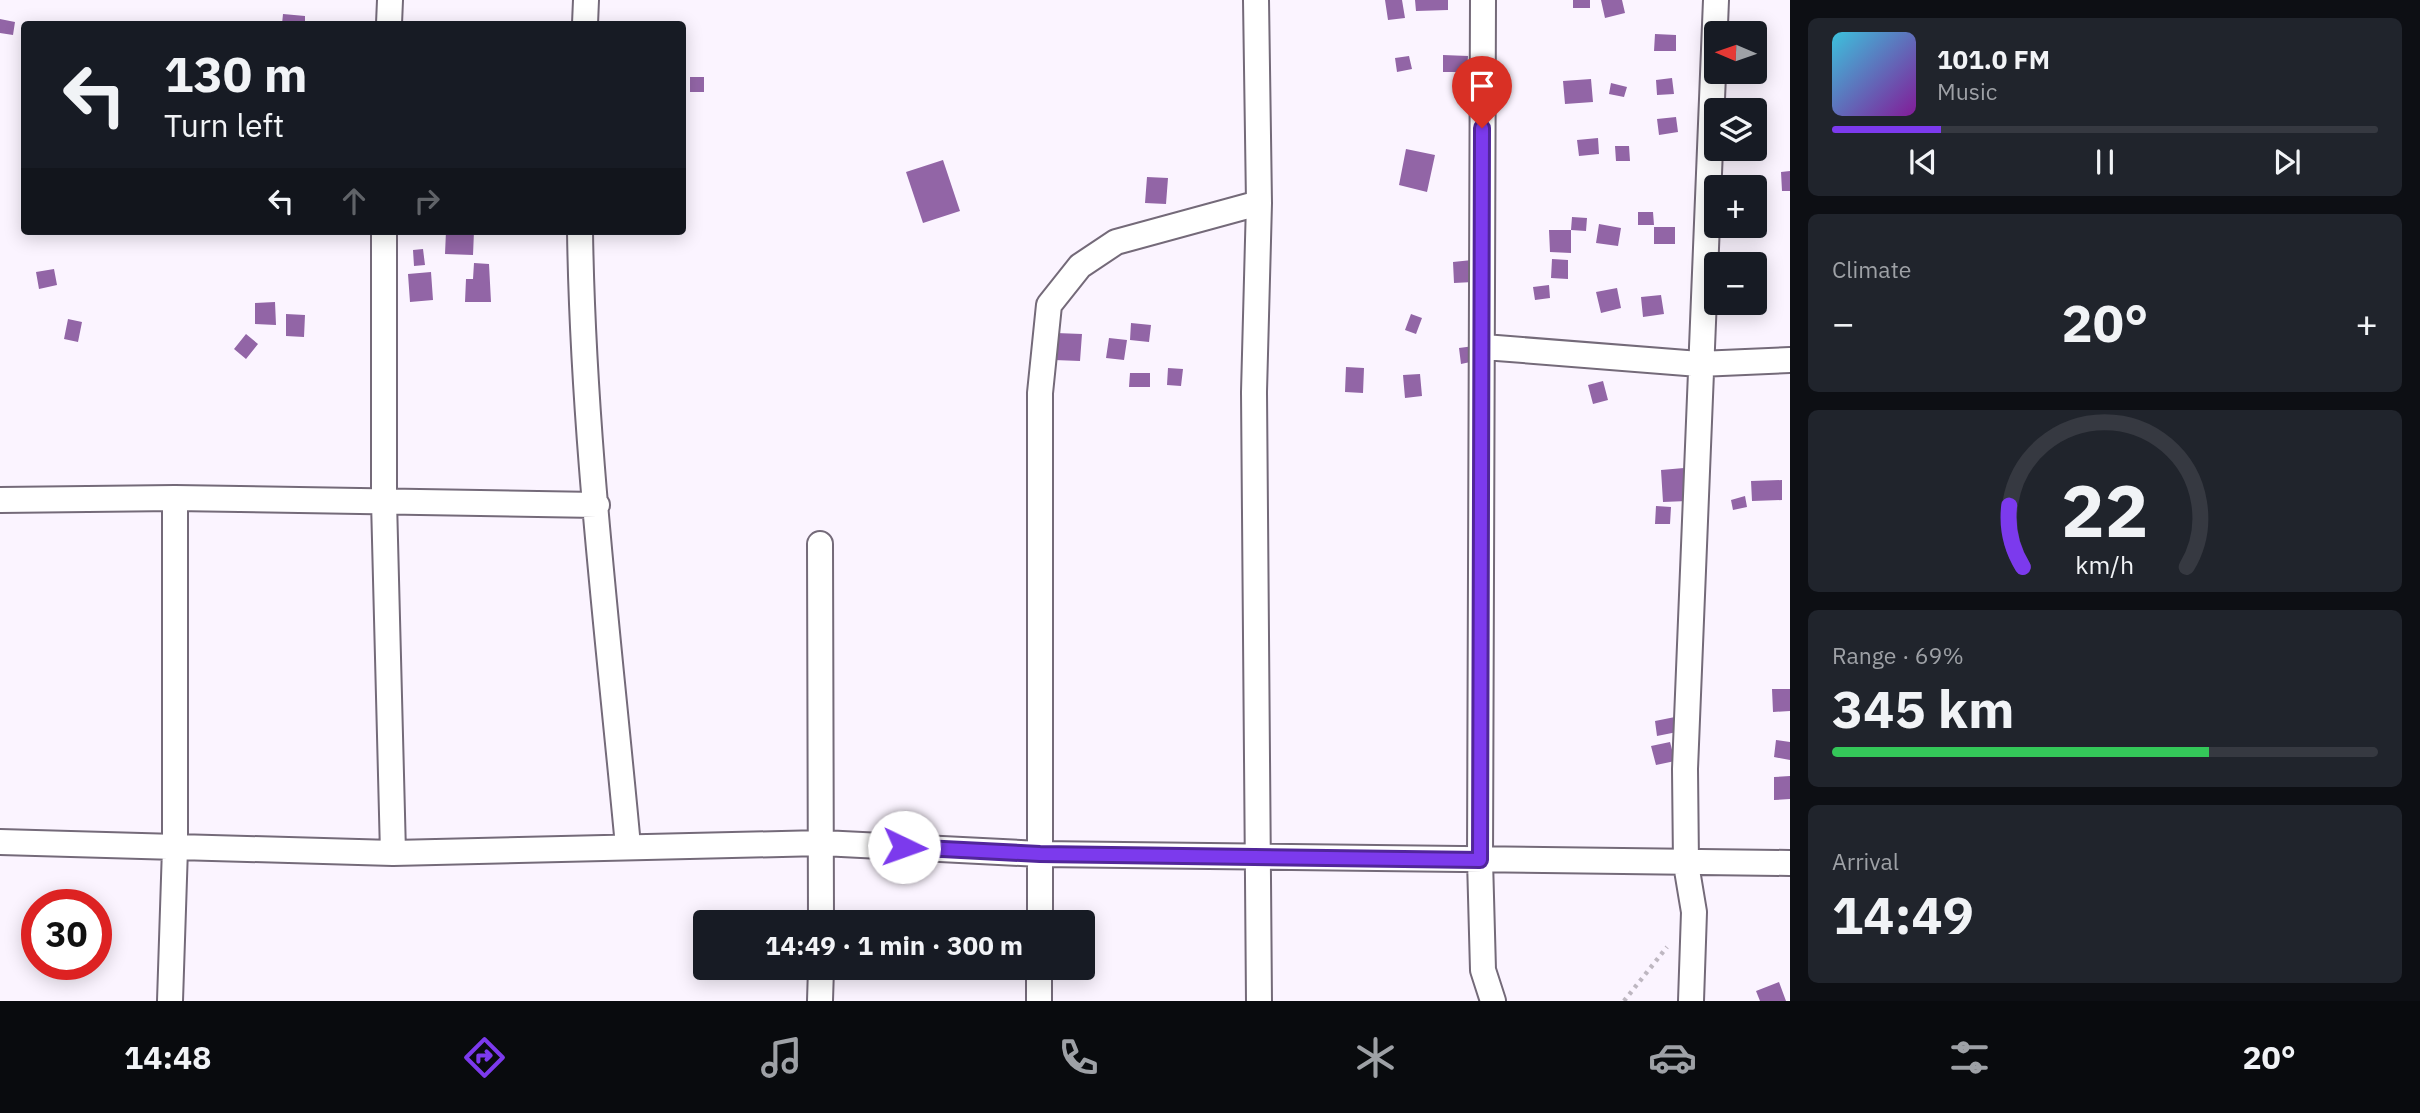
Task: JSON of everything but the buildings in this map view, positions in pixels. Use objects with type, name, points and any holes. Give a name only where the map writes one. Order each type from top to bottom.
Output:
[{"type":"street","points":[[389,21],[390,0]]},
{"type":"street","points":[[585,21],[586,0]]},
{"type":"street","points":[[1256,0],[1259,203],[1254,392],[1259,1001]]},
{"type":"street","points":[[1483,0],[1480,860],[1483,970],[1493,1001]]},
{"type":"street","points":[[1691,1001],[1694,912],[1686,864],[1685,769],[1699,364],[1716,0]]},
{"type":"street","points":[[1040,910],[1040,393],[1049,305],[1080,266],[1116,242],[1259,203]]},
{"type":"street","points":[[384,235],[384,501],[393,853]]},
{"type":"street","points":[[580,235],[582,345],[628,846]]},
{"type":"street","points":[[1483,346],[1699,364],[1790,360]]},
{"type":"street","points":[[170,1001],[175,848],[175,498]]},
{"type":"street","points":[[0,500],[175,498],[597,505]]},
{"type":"street","points":[[820,544],[821,910]]},
{"type":"street","points":[[0,842],[393,853],[822,842],[1040,854],[1686,864],[1790,863]]},
{"type":"street","points":[[820,1001],[821,980]]},
{"type":"street","points":[[1039,980],[1039,1001]]},
{"type":"path","points":[[1624,1001],[1694,912]]},
{"type":"route","points":[[904,847],[1040,854],[1480,860],[1482,128]]}]
